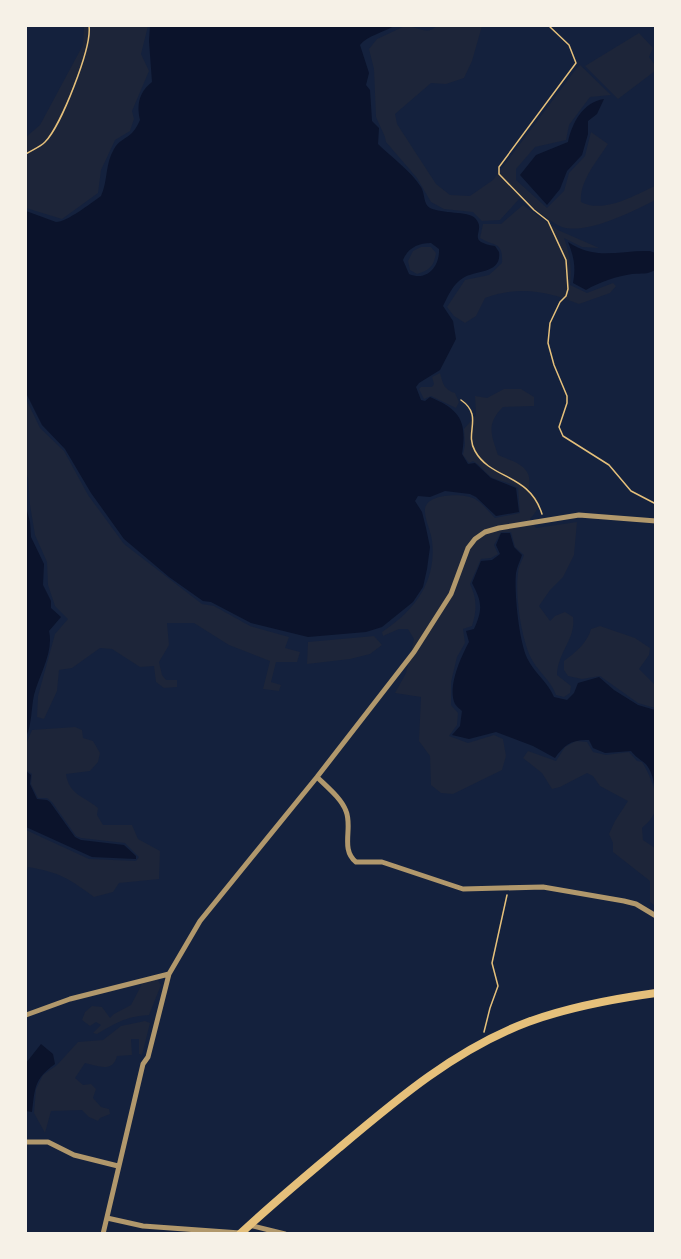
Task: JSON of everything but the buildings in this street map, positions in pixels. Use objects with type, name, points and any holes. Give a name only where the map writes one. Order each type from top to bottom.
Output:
[{"type":"main road","points":[[240,1233],[385,1109],[433,1073],[485,1042],[552,1014],[590,1004],[656,993]]},
{"type":"street","points":[[103,1233],[143,1064],[148,1057],[169,974],[200,921],[407,662],[451,594],[468,548],[485,532],[579,514],[656,521]]},
{"type":"street","points":[[317,777],[340,801],[346,811],[348,851],[356,862],[382,862],[463,889],[543,887],[624,901],[636,904],[656,916]]},
{"type":"street","points":[[26,1015],[70,999],[169,974]]},
{"type":"street","points":[[26,1142],[48,1142],[74,1155],[118,1166]]},
{"type":"street","points":[[107,1218],[143,1226],[240,1233]]},
{"type":"street","points":[[249,1225],[285,1233]]},
{"type":"path","points":[[26,154],[45,141],[57,124],[87,51],[89,26]]},
{"type":"path","points":[[549,26],[569,45],[576,63],[499,167],[499,174],[548,221],[566,260],[568,289],[550,323],[548,343],[567,396],[559,427],[563,436],[609,465],[631,491],[656,504]]},
{"type":"path","points":[[461,400],[470,406],[473,415],[473,448],[481,460],[526,487],[535,499],[542,521]]},
{"type":"path","points":[[485,1042],[484,1029],[498,986],[492,963],[508,888]]},
{"type":"shaded area","points":[[84,26],[148,26],[141,54],[149,71],[132,111],[134,119],[130,131],[115,140],[101,170],[98,193],[62,219],[26,208],[26,137],[40,125],[83,45]]},
{"type":"shaded area","points":[[150,26],[394,26],[360,45],[369,73],[366,85],[370,90],[372,121],[379,128],[378,144],[417,181],[430,208],[472,216],[478,223],[480,241],[495,246],[499,252],[499,259],[492,268],[468,275],[451,290],[443,306],[453,321],[456,339],[440,370],[416,387],[421,400],[425,401],[430,397],[449,407],[460,418],[463,433],[462,454],[468,464],[475,463],[491,478],[516,488],[519,512],[496,516],[470,494],[445,491],[430,497],[418,496],[415,501],[422,512],[430,547],[423,587],[413,602],[382,627],[366,632],[308,637],[251,623],[211,602],[203,601],[169,577],[124,539],[91,493],[65,449],[42,425],[26,393],[26,211],[56,222],[61,221],[79,212],[101,196],[111,155],[118,144],[137,127],[140,120],[138,109],[140,98],[144,89],[152,82]],"holes":[[[431,243],[439,249],[437,261],[431,271],[421,276],[409,274],[403,260],[411,249],[418,245]]]},
{"type":"shaded area","points":[[405,26],[429,30],[437,26],[482,26],[472,61],[464,78],[446,84],[431,83],[395,114],[397,124],[436,184],[450,195],[470,196],[493,180],[580,65],[611,95],[590,97],[569,125],[566,140],[535,147],[516,169],[516,180],[547,208],[564,191],[569,173],[585,156],[591,132],[608,144],[586,179],[581,202],[599,206],[609,205],[655,186],[655,200],[610,221],[572,229],[558,225],[520,198],[500,220],[482,221],[473,212],[444,209],[431,202],[417,178],[386,142],[376,117],[374,69],[369,49],[377,39]]},
{"type":"shaded area","points":[[639,33],[653,48],[649,57],[655,65],[655,71],[618,99],[585,66]]},
{"type":"shaded area","points":[[604,99],[597,114],[588,121],[588,134],[582,155],[567,171],[560,189],[547,205],[520,175],[536,155],[568,142],[572,128],[584,109]]},
{"type":"shaded area","points":[[523,205],[558,230],[599,248],[582,247],[564,238],[570,262],[570,285],[587,293],[613,283],[616,286],[610,293],[579,304],[555,295],[532,291],[497,294],[485,298],[476,316],[465,323],[454,316],[447,307],[465,280],[489,275],[502,263],[499,248],[480,238],[483,224],[501,224]]},
{"type":"shaded area","points":[[568,242],[578,248],[598,253],[650,251],[655,253],[655,270],[615,278],[586,290],[573,283],[574,262]]},
{"type":"shaded area","points":[[421,247],[431,247],[436,253],[431,267],[417,274],[410,270],[408,261],[413,251]]},
{"type":"shaded area","points":[[440,373],[446,388],[455,393],[459,402],[456,408],[431,396],[424,399],[419,389],[432,387],[434,384],[432,377]]},
{"type":"shaded area","points":[[504,389],[521,389],[534,397],[534,406],[503,407],[494,419],[491,430],[498,455],[527,471],[530,483],[528,491],[538,501],[536,512],[530,519],[536,528],[577,522],[574,555],[563,577],[539,606],[550,621],[565,612],[573,617],[572,632],[560,659],[557,675],[571,686],[570,693],[564,697],[556,695],[530,656],[521,627],[517,593],[518,571],[524,555],[515,547],[511,532],[501,532],[494,545],[498,554],[491,558],[481,559],[470,584],[475,599],[475,614],[472,626],[463,629],[465,643],[457,657],[451,682],[451,705],[458,713],[457,725],[449,736],[468,743],[494,735],[503,739],[506,756],[502,770],[453,794],[441,793],[431,785],[430,756],[419,741],[421,697],[395,693],[406,673],[414,639],[408,629],[399,629],[383,636],[382,632],[394,624],[413,605],[427,582],[433,556],[425,513],[427,504],[439,497],[455,495],[470,497],[478,501],[495,518],[520,513],[518,488],[493,478],[473,461],[469,463],[463,455],[464,429],[476,415],[475,396],[487,398]]},
{"type":"shaded area","points":[[26,399],[40,428],[64,451],[88,495],[124,544],[202,604],[214,606],[250,626],[289,637],[285,648],[300,652],[297,662],[276,662],[271,682],[281,685],[279,691],[263,689],[270,661],[229,645],[194,623],[167,623],[169,645],[159,662],[162,675],[166,680],[177,680],[177,687],[164,688],[156,682],[154,666],[140,667],[112,649],[100,648],[72,668],[59,670],[57,691],[44,719],[37,717],[38,696],[55,634],[68,619],[55,606],[48,585],[47,562],[35,535],[26,473]]},
{"type":"shaded area","points":[[26,507],[31,537],[44,564],[43,585],[51,601],[51,608],[61,617],[49,631],[48,655],[34,695],[26,737]]},
{"type":"shaded area","points":[[501,533],[510,533],[514,547],[522,555],[516,573],[516,592],[519,628],[524,650],[530,663],[554,697],[567,700],[574,693],[578,683],[599,677],[614,690],[638,705],[655,710],[655,793],[648,767],[631,751],[605,753],[593,748],[589,740],[583,740],[569,744],[555,758],[533,746],[496,732],[469,739],[452,735],[460,726],[462,711],[455,704],[453,697],[454,681],[469,642],[466,631],[474,629],[480,611],[478,595],[472,583],[481,561],[492,560],[500,554],[496,545]]},
{"type":"shaded area","points":[[600,626],[635,638],[650,648],[649,655],[639,669],[655,685],[655,708],[638,703],[600,676],[582,679],[568,676],[564,670],[564,661],[584,643],[591,629]]},
{"type":"shaded area","points":[[374,636],[382,645],[370,654],[350,659],[307,664],[308,642]]},
{"type":"shaded area","points":[[75,727],[82,730],[83,738],[93,741],[100,753],[98,762],[90,771],[66,774],[70,786],[98,808],[97,815],[103,825],[132,825],[138,839],[160,851],[159,879],[119,883],[113,892],[94,897],[57,874],[28,867],[26,873],[26,830],[89,859],[136,861],[139,857],[125,843],[76,836],[52,802],[47,798],[38,798],[31,784],[32,774],[26,770],[26,744],[32,730]]},
{"type":"shaded area","points":[[576,741],[587,742],[593,752],[606,755],[629,752],[637,761],[642,762],[648,774],[656,796],[656,804],[651,818],[642,828],[643,840],[655,848],[655,906],[650,902],[650,881],[613,852],[613,843],[609,834],[628,801],[600,786],[593,776],[587,773],[552,789],[542,773],[523,758],[528,751],[556,761],[565,747]]},
{"type":"shaded area","points":[[26,771],[31,775],[30,784],[37,799],[50,802],[75,837],[81,840],[124,845],[136,856],[136,859],[92,857],[26,827]]},
{"type":"shaded area","points":[[157,979],[161,985],[149,1015],[122,1021],[97,1034],[93,1033],[101,1025],[96,1022],[90,1026],[82,1020],[85,1012],[92,1006],[102,1007],[110,1018],[131,1005],[143,982]]},
{"type":"shaded area","points":[[145,1021],[150,1023],[142,1055],[139,1054],[139,1039],[131,1039],[132,1055],[117,1056],[112,1065],[104,1067],[85,1063],[75,1078],[83,1085],[91,1084],[96,1089],[93,1098],[101,1107],[109,1109],[110,1114],[98,1121],[89,1117],[82,1110],[51,1111],[45,1133],[34,1113],[36,1089],[43,1075],[57,1065],[78,1042],[103,1040],[121,1026]]},
{"type":"shaded area","points":[[41,1044],[53,1054],[55,1064],[39,1079],[32,1112],[26,1111],[26,1063]]}]
